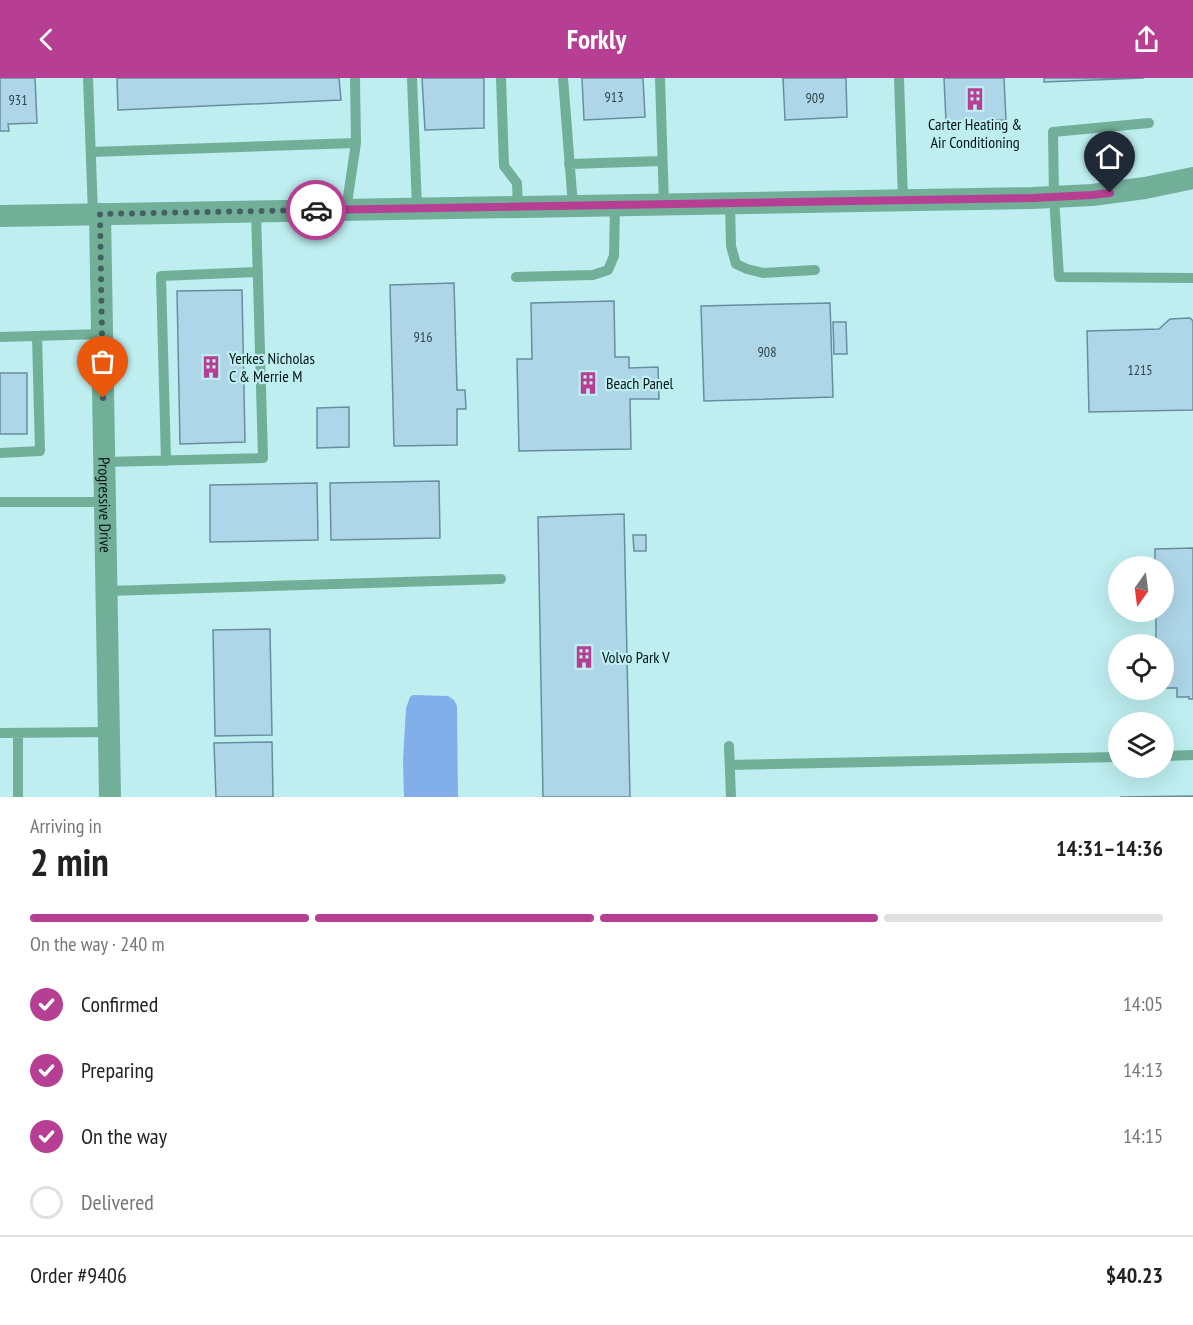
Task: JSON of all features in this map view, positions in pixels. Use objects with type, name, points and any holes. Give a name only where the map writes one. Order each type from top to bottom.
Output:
[{"type":"street","points":[[0,216],[1054,197],[1145,188],[1193,178]]},
{"type":"street","name":"Progressive Drive","points":[[96,214],[102,334],[111,797]]},
{"type":"lane","points":[[88,78],[96,214]]},
{"type":"lane","points":[[346,210],[356,143],[355,78]]},
{"type":"lane","points":[[412,78],[417,208]]},
{"type":"lane","points":[[501,78],[504,166],[517,183],[518,207]]},
{"type":"lane","points":[[563,78],[573,206]]},
{"type":"lane","points":[[660,78],[664,204]]},
{"type":"lane","points":[[899,78],[903,200]]},
{"type":"lane","points":[[1149,123],[1053,132],[1059,277],[1193,278]]},
{"type":"lane","points":[[91,152],[356,143]]},
{"type":"lane","points":[[569,164],[662,161]]},
{"type":"lane","points":[[730,203],[731,246],[736,264],[763,273],[815,270]]},
{"type":"lane","points":[[516,277],[593,275],[609,270],[614,256],[615,205]]},
{"type":"lane","points":[[104,462],[263,458],[256,211]]},
{"type":"lane","points":[[166,461],[161,276],[258,272]]},
{"type":"lane","points":[[0,337],[102,334]]},
{"type":"lane","points":[[0,453],[40,451],[37,336]]},
{"type":"lane","points":[[0,502],[105,502]]},
{"type":"lane","points":[[107,591],[501,579]]},
{"type":"lane","points":[[0,733],[109,732]]},
{"type":"lane","points":[[18,733],[18,797]]},
{"type":"lane","points":[[729,746],[730,797]]},
{"type":"lane","points":[[1174,756],[1193,755]]},
{"type":"lane","points":[[730,765],[1108,757]]},
{"type":"water","points":[[413,695],[448,696],[457,706],[458,797],[404,797],[403,761],[406,708]]},
{"type":"building","points":[[0,78],[35,78],[37,123],[8,124],[9,131],[0,131]]},
{"type":"building","points":[[117,78],[339,78],[341,100],[118,110]]},
{"type":"building","points":[[422,78],[484,78],[484,128],[425,130]]},
{"type":"building","points":[[582,78],[643,78],[645,117],[584,120]]},
{"type":"building","points":[[783,78],[846,78],[847,117],[785,120]]},
{"type":"building","name":"Carter Heating & Air Conditioning","points":[[944,78],[1004,78],[1006,120],[946,122]]},
{"type":"building","points":[[1044,78],[1144,78],[1044,82]]},
{"type":"building","points":[[454,283],[457,390],[465,390],[466,409],[457,409],[457,445],[394,446],[390,285]]},
{"type":"building","name":"Yerkes Nicholas C & Merrie M","points":[[242,290],[245,442],[180,444],[177,291]]},
{"type":"building","name":"Beach Panel","points":[[614,301],[615,357],[629,357],[629,368],[658,367],[659,399],[630,399],[631,449],[519,451],[517,359],[532,359],[531,303]]},
{"type":"building","points":[[830,303],[833,397],[704,401],[701,306]]},
{"type":"building","points":[[1190,318],[1193,321],[1193,410],[1089,412],[1087,331],[1159,329],[1170,319]]},
{"type":"building","points":[[833,322],[846,322],[847,354],[834,354]]},
{"type":"building","points":[[0,373],[27,373],[27,434],[0,434]]},
{"type":"building","points":[[349,407],[349,447],[317,448],[317,408]]},
{"type":"building","points":[[439,481],[440,538],[331,540],[330,483]]},
{"type":"building","points":[[317,483],[318,540],[210,542],[210,485]]},
{"type":"building","name":"Volvo Park V","points":[[624,514],[630,797],[543,797],[538,517]]},
{"type":"building","points":[[633,535],[646,535],[646,551],[634,551]]},
{"type":"building","points":[[1193,548],[1193,699],[1177,697],[1177,688],[1174,688],[1174,634],[1156,634],[1156,622],[1174,622],[1174,556],[1155,556],[1155,549]]},
{"type":"building","points":[[270,629],[272,735],[215,736],[213,630]]},
{"type":"building","points":[[272,742],[273,797],[216,797],[214,743]]},
{"type":"building","points":[[1193,796],[1193,797],[1120,797]]},
{"type":"way so far","points":[[103,398],[100,214],[316,210]]},
{"type":"place","name":"Carter Heating & Air Conditioning","points":[[975,99]]},
{"type":"place","name":"Yerkes Nicholas C & Merrie M","points":[[211,367]]},
{"type":"place","name":"Beach Panel","points":[[588,383]]},
{"type":"place","name":"Volvo Park V","points":[[584,657]]},
{"type":"route","points":[[316,210],[1032,198],[1110,193]]}]
